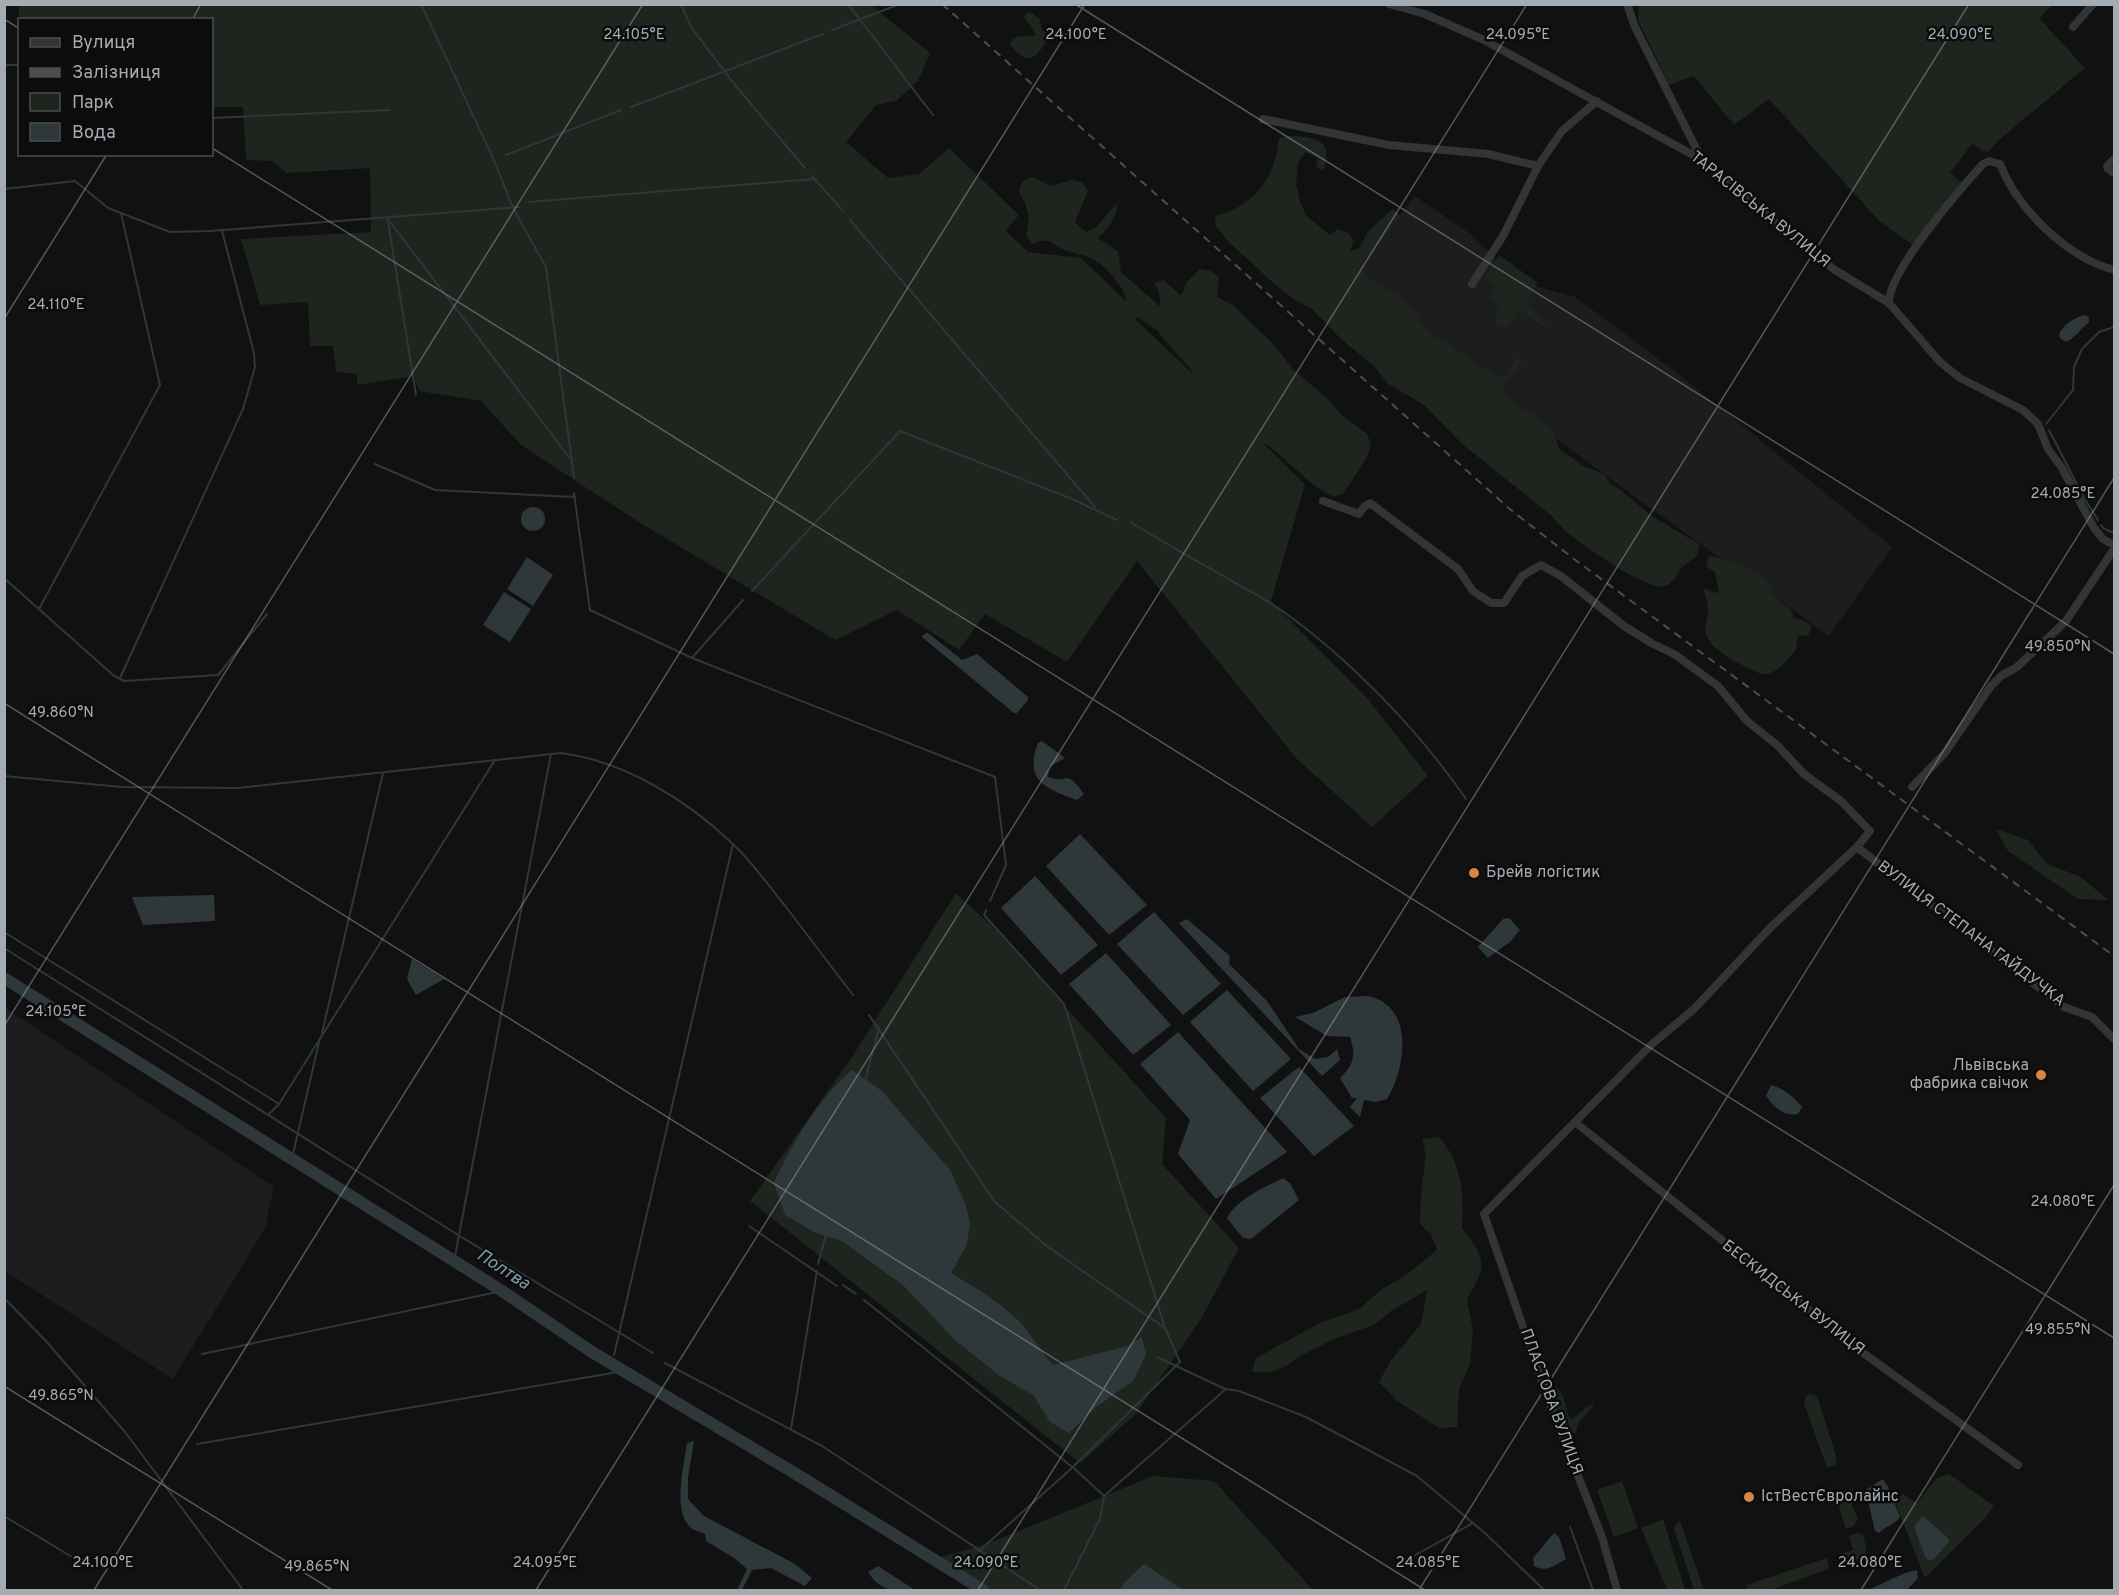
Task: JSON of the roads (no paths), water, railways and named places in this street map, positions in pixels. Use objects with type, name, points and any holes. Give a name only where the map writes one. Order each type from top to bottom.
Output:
[{"type":"street","name":"ТАРАСІВСЬКА ВУЛИЦЯ","points":[[1389,4],[1425,14],[1484,40],[1702,160],[1834,270],[1889,303],[1940,363],[1960,378],[2023,410],[2038,424],[2048,449],[2062,468],[2094,528],[2103,539],[2115,547]]},
{"type":"street","points":[[1627,4],[1635,27],[1702,160]]},
{"type":"street","points":[[2073,27],[2093,4]]},
{"type":"street","points":[[1472,284],[1503,236],[1538,166],[1562,131],[1597,101]]},
{"type":"street","points":[[1263,119],[1389,145],[1488,154],[1538,166]]},
{"type":"street","points":[[2113,172],[2107,166],[2115,159]]},
{"type":"street","points":[[1889,303],[1890,292],[1910,256],[1948,204],[1983,164],[1989,161],[2000,165],[2014,194],[2061,242],[2083,257],[2115,270]]},
{"type":"street","points":[[1323,501],[1359,514],[1370,503],[1458,569],[1473,591],[1491,603],[1504,603],[1522,576],[1541,565],[1561,576],[1624,626],[1674,654],[1718,686],[1747,721],[1778,745],[1804,774],[1841,801],[1870,831],[1857,847],[1770,928],[1694,1009],[1651,1045],[1575,1122]]},
{"type":"street","points":[[1912,787],[1944,754],[1991,686],[2001,676],[2017,667],[2066,621],[2115,547]]},
{"type":"street","name":"ВУЛИЦЯ СТЕПАНА ГАЙДУЧКА","points":[[1857,847],[2064,1007],[2092,1017],[2115,1039]]},
{"type":"street","name":"ПЛАСТОВА ВУЛИЦЯ","points":[[1575,1122],[1484,1214],[1548,1399],[1602,1537],[1617,1590]]},
{"type":"street","name":"БЕСКИДСЬКА ВУЛИЦЯ","points":[[1575,1122],[1855,1347],[2018,1465]]},
{"type":"water","points":[[2085,315],[2089,317],[2089,322],[2075,336],[2066,342],[2060,338],[2061,330],[2067,324]]},
{"type":"water","points":[[533,507],[538,508],[544,514],[544,524],[538,530],[533,531],[528,530],[522,524],[521,519],[522,514],[528,508]]},
{"type":"water","points":[[527,557],[553,575],[533,606],[507,589]]},
{"type":"water","points":[[504,592],[531,609],[510,642],[483,625]]},
{"type":"water","points":[[926,633],[962,660],[977,654],[1028,697],[1028,700],[1017,713],[1014,713],[923,638],[922,636]]},
{"type":"water","points":[[1042,741],[1065,758],[1049,767],[1048,777],[1066,778],[1073,781],[1084,794],[1077,800],[1055,792],[1040,781],[1034,766],[1034,756],[1038,743]]},
{"type":"water","points":[[1080,834],[1147,905],[1109,935],[1046,866]]},
{"type":"water","points":[[1035,876],[1098,945],[1061,975],[1001,908]]},
{"type":"water","points":[[214,895],[215,921],[143,925],[132,897]]},
{"type":"water","points":[[1154,912],[1221,984],[1183,1015],[1117,944]]},
{"type":"water","points":[[1509,918],[1520,930],[1511,941],[1488,958],[1478,947],[1503,919]]},
{"type":"water","points":[[1187,919],[1230,956],[1229,964],[1267,1001],[1299,1049],[1315,1059],[1328,1057],[1337,1049],[1340,1060],[1322,1076],[1179,923]]},
{"type":"water","points":[[1106,953],[1171,1025],[1133,1055],[1069,984]]},
{"type":"water","points":[[412,959],[444,979],[416,995],[407,979]]},
{"type":"water","points":[[1227,990],[1291,1059],[1253,1091],[1190,1022]]},
{"type":"water","points":[[1368,996],[1383,1002],[1393,1012],[1400,1025],[1402,1055],[1394,1086],[1387,1099],[1376,1102],[1364,1100],[1360,1117],[1350,1107],[1357,1098],[1352,1098],[1340,1078],[1351,1064],[1353,1049],[1350,1037],[1327,1036],[1295,1017],[1313,1013],[1345,997]]},
{"type":"water","points":[[1178,1032],[1287,1152],[1216,1199],[1178,1154],[1190,1120],[1140,1064]]},
{"type":"water","points":[[1299,1067],[1354,1126],[1314,1156],[1260,1098]]},
{"type":"water","points":[[852,1070],[882,1091],[950,1170],[965,1203],[970,1223],[967,1244],[951,1273],[1011,1314],[1024,1326],[1053,1365],[1127,1346],[1142,1337],[1146,1355],[1133,1381],[1096,1407],[1069,1433],[1050,1422],[1033,1395],[1000,1376],[956,1341],[904,1286],[842,1241],[816,1233],[785,1215],[774,1183],[807,1122],[839,1082]]},
{"type":"water","points":[[1771,1085],[1784,1091],[1802,1107],[1798,1114],[1784,1113],[1772,1104],[1766,1096]]},
{"type":"water","points":[[1283,1178],[1290,1183],[1299,1200],[1251,1239],[1243,1238],[1227,1218],[1245,1199]]},
{"type":"water","points":[[694,1441],[688,1478],[688,1499],[704,1516],[795,1564],[812,1578],[805,1586],[771,1568],[752,1570],[742,1590],[737,1590],[747,1569],[706,1541],[705,1534],[690,1527],[684,1518],[681,1498],[682,1474],[687,1443]]},
{"type":"water","points":[[1883,1479],[1900,1517],[1879,1533],[1875,1531],[1866,1492]]},
{"type":"water","points":[[1923,1516],[1948,1538],[1949,1542],[1934,1559],[1929,1561],[1914,1527]]},
{"type":"water","points":[[1554,1533],[1559,1537],[1566,1559],[1543,1569],[1534,1566],[1533,1558]]},
{"type":"water","points":[[1144,1564],[1183,1590],[1120,1590],[1123,1584]]},
{"type":"water","points":[[878,1566],[915,1590],[894,1590],[883,1587],[868,1572]]},
{"type":"water","points":[[1917,1570],[1918,1578],[1907,1590],[1868,1590],[1905,1573]]},
{"type":"waterway","points":[[421,4],[493,158],[513,208],[546,267],[574,478]]},
{"type":"waterway","points":[[681,4],[691,27],[735,85],[805,168]]},
{"type":"waterway","points":[[848,4],[933,115]]},
{"type":"waterway","points":[[832,30],[900,4]]},
{"type":"waterway","points":[[631,107],[823,34]]},
{"type":"waterway","points":[[4,65],[18,65]]},
{"type":"waterway","points":[[213,118],[390,110]]},
{"type":"waterway","points":[[506,155],[621,110]]},
{"type":"waterway","points":[[812,176],[843,211]]},
{"type":"waterway","points":[[529,202],[814,179]]},
{"type":"waterway","points":[[4,189],[75,181],[108,208],[170,232],[210,231],[519,207]]},
{"type":"waterway","points":[[39,609],[160,385],[121,213]]},
{"type":"waterway","points":[[387,218],[569,457]]},
{"type":"waterway","points":[[850,220],[1095,507]]},
{"type":"waterway","points":[[388,221],[416,395]]},
{"type":"waterway","points":[[120,678],[243,409],[255,367],[254,353],[222,231]]},
{"type":"waterway","points":[[2046,424],[2073,390],[2074,367],[2082,349],[2099,332],[2114,327]]},
{"type":"waterway","points":[[2049,430],[2098,520]]},
{"type":"waterway","points":[[752,591],[900,431],[1072,499],[1117,520]]},
{"type":"waterway","points":[[375,464],[435,490],[575,497]]},
{"type":"waterway","points":[[574,493],[590,610],[692,658],[995,777],[1006,865],[990,901]]},
{"type":"waterway","points":[[1130,522],[1270,603],[1309,631],[1383,698],[1428,748],[1466,799]]},
{"type":"waterway","points":[[2101,525],[2114,533]]},
{"type":"waterway","points":[[4,578],[113,675],[124,681],[218,675],[267,614]]},
{"type":"waterway","points":[[692,658],[743,600]]},
{"type":"waterway","points":[[4,776],[122,787],[238,788],[561,753],[585,757],[608,764],[653,785],[696,812],[715,828],[754,867],[853,995]]},
{"type":"waterway","points":[[454,1261],[551,754]]},
{"type":"waterway","points":[[269,1114],[279,1104],[495,760]]},
{"type":"waterway","points":[[322,1033],[383,773]]},
{"type":"waterway","points":[[614,1355],[733,844]]},
{"type":"waterway","points":[[986,910],[984,915],[1064,1004],[1165,1328]]},
{"type":"waterway","points":[[4,932],[279,1104]]},
{"type":"waterway","points":[[4,948],[458,1235],[653,1353]]},
{"type":"waterway","name":"Полтва","points":[[4,978],[502,1291],[592,1352],[806,1480],[983,1590]]},
{"type":"waterway","points":[[869,1015],[995,1202],[1048,1247],[1165,1328],[1180,1362],[1073,1467],[979,1551]]},
{"type":"waterway","points":[[865,1081],[879,1028]]},
{"type":"waterway","points":[[292,1158],[320,1038]]},
{"type":"waterway","points":[[749,1226],[837,1286]]},
{"type":"waterway","points":[[818,1264],[826,1234]]},
{"type":"waterway","points":[[791,1429],[817,1271]]},
{"type":"waterway","points":[[843,1285],[856,1294]]},
{"type":"waterway","points":[[202,1354],[502,1291]]},
{"type":"waterway","points":[[4,1298],[45,1340],[125,1432],[243,1590]]},
{"type":"waterway","points":[[864,1300],[1076,1470],[1104,1496]]},
{"type":"waterway","points":[[1157,1357],[1225,1389]]},
{"type":"waterway","points":[[665,1363],[822,1446],[1040,1590]]},
{"type":"waterway","points":[[197,1444],[624,1371]]},
{"type":"waterway","points":[[1064,1590],[1100,1519],[1104,1496],[1226,1389],[1239,1391],[1306,1417],[1417,1476],[1486,1534],[1544,1590]]},
{"type":"waterway","points":[[4,1516],[87,1566]]},
{"type":"waterway","points":[[1410,1558],[1473,1523]]},
{"type":"waterway","points":[[1570,1527],[1593,1590]]},
{"type":"railway","points":[[942,4],[1511,510],[1574,559],[2114,956]]},
{"type":"place","name":"Брейв логістик","points":[[1474,873]]},
{"type":"place","name":"Львівська фабрика свічок","points":[[2041,1075]]},
{"type":"place","name":"ІстВестЄвролайнс","points":[[1749,1497]]}]
